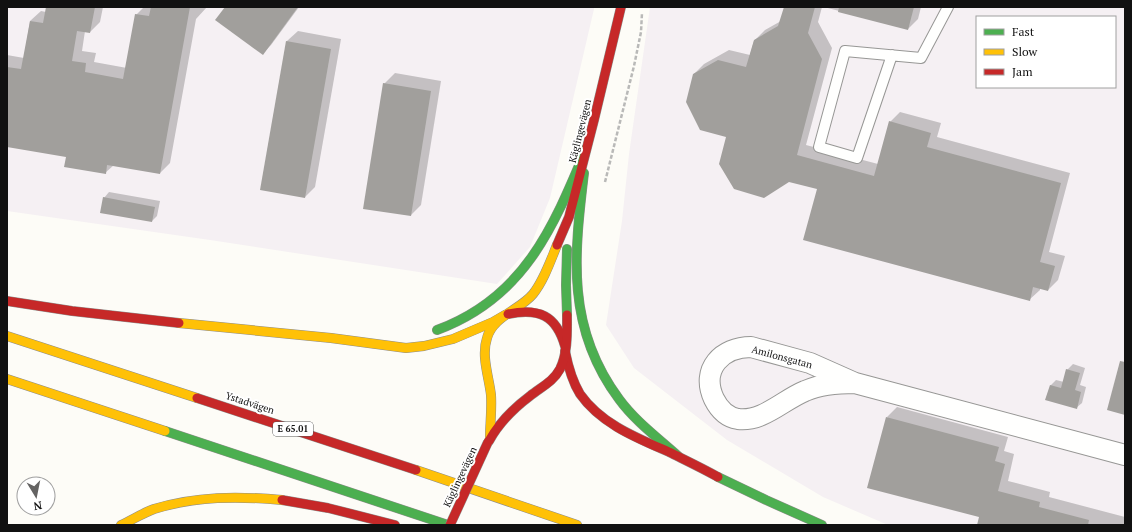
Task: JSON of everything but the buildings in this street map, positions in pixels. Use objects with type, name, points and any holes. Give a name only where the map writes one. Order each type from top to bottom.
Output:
[{"type":"main road","name":"Käglingevägen","points":[[489,440],[491,397],[485,356],[485,345],[492,328],[498,321],[528,298],[541,282],[569,217],[621,7]]},
{"type":"main road","name":"Käglingevägen","points":[[611,10],[611,51]]},
{"type":"main road","points":[[428,332],[447,326],[476,311],[492,300],[520,274],[536,252],[560,210],[586,150]]},
{"type":"main road","points":[[586,150],[579,213],[577,257],[579,310],[584,330],[596,363],[610,387],[633,414],[678,456]]},
{"type":"main road","name":"Käglingevägen","points":[[449,525],[489,440],[506,418],[523,401],[557,374],[564,360],[566,350],[566,264],[569,217]]},
{"type":"main road","points":[[7,300],[72,311],[331,338],[406,348],[424,346],[453,339],[480,328],[506,314],[517,311],[527,311],[543,315],[550,319],[561,332],[570,371],[584,400],[608,421],[634,437],[678,456],[748,492],[822,525]]},
{"type":"main road","name":"Ystadvägen","points":[[7,336],[344,445],[577,525]]},
{"type":"main road","points":[[331,338],[398,338]]},
{"type":"main road","points":[[7,379],[449,525]]},
{"type":"main road","points":[[121,525],[153,509],[186,501],[226,497],[276,499],[339,510],[395,525]]},
{"type":"street","name":"Amilonsgatan","points":[[855,383],[834,383],[819,386],[804,391],[758,416],[748,419],[739,419],[729,416],[721,411],[712,395],[709,377],[712,368],[721,356],[735,349],[752,347],[810,363],[855,383],[1125,455]]},
{"type":"lane","points":[[892,55],[857,158],[819,147],[845,51],[892,55],[921,58],[948,7]]},
{"type":"shaded area","points":[[7,7],[594,7],[594,9],[550,198],[530,247],[497,284],[210,240],[7,211]]},
{"type":"shaded area","points":[[650,7],[1125,7],[1125,525],[888,525],[823,497],[727,440],[634,368],[606,325],[622,221],[629,154]]},
{"type":"traffic: fast","points":[[437,330],[467,316],[492,299],[514,279],[532,257],[547,233],[561,206],[586,149]]},
{"type":"traffic: fast","points":[[584,173],[580,204],[577,262],[578,290],[582,318],[590,345],[602,372],[625,407],[647,429],[678,456]]},
{"type":"traffic: fast","points":[[567,249],[567,315]]},
{"type":"traffic: fast","points":[[165,431],[448,525]]},
{"type":"traffic: fast","points":[[718,477],[822,525]]},
{"type":"traffic: slow","points":[[490,438],[491,395],[485,359],[485,345],[487,338],[490,330],[495,324],[528,300],[537,289],[544,277],[557,245]]},
{"type":"traffic: slow","points":[[179,323],[331,338],[406,348],[424,346],[453,339],[493,322],[505,315]]},
{"type":"traffic: slow","points":[[7,336],[197,398]]},
{"type":"traffic: slow","points":[[7,379],[165,431]]},
{"type":"traffic: slow","points":[[416,470],[577,525]]},
{"type":"traffic: slow","points":[[121,525],[154,509],[201,499],[249,498],[282,500]]},
{"type":"traffic: jam","points":[[557,245],[569,217],[621,7]]},
{"type":"traffic: jam","points":[[7,301],[72,311],[179,323]]},
{"type":"traffic: jam","points":[[508,314],[529,312],[545,316],[557,327],[565,346]]},
{"type":"traffic: jam","points":[[489,441],[497,428],[513,411],[557,374],[563,363],[566,349],[567,315]]},
{"type":"traffic: jam","points":[[565,351],[567,362],[577,389],[598,414],[620,429],[718,477]]},
{"type":"traffic: jam","points":[[197,398],[416,470]]},
{"type":"traffic: jam","points":[[450,525],[488,442]]},
{"type":"traffic: jam","points":[[282,500],[328,508],[395,525]]}]
